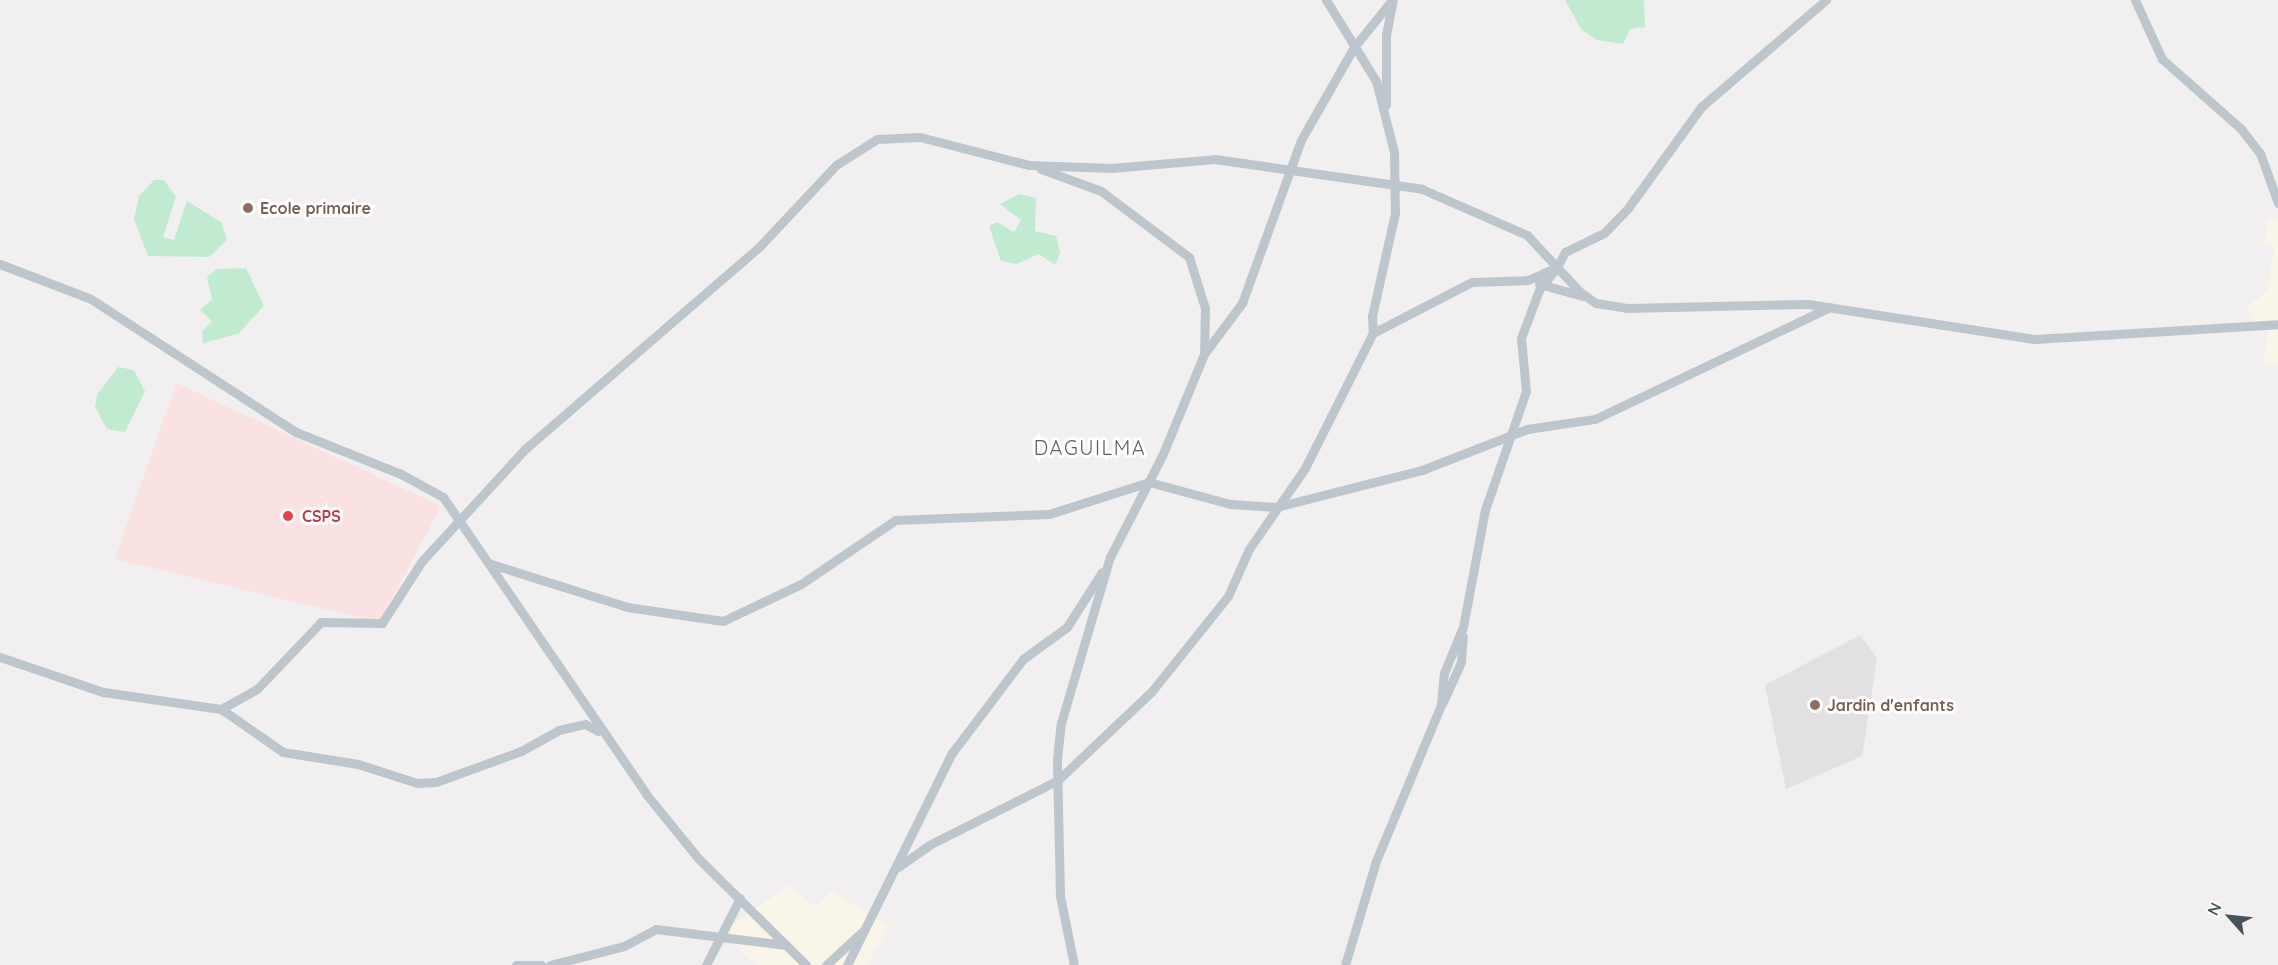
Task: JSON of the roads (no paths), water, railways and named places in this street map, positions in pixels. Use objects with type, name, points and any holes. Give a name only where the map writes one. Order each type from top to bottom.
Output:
[{"type":"street","points":[[1326,0],[1376,81],[1387,117]]},
{"type":"street","points":[[847,965],[898,867],[952,753],[1023,659],[1067,627],[1110,556],[1149,482],[1204,354],[1242,303],[1294,170],[1301,140],[1354,47],[1393,0]]},
{"type":"street","points":[[898,867],[929,845],[1058,780],[1152,691],[1228,596],[1276,507],[1305,468],[1373,333],[1396,187],[1387,117],[1386,35],[1393,0]]},
{"type":"street","points":[[1345,965],[1376,861],[1442,705],[1444,674],[1463,627],[1485,510],[1526,391],[1521,339],[1544,284],[1565,252],[1604,233],[1628,208],[1701,106],[1826,0]]},
{"type":"street","points":[[2135,0],[2162,59],[2241,129],[2259,153],[2278,203]]},
{"type":"street","points":[[221,709],[257,689],[321,622],[372,627],[382,623],[404,584],[460,519],[559,417],[760,246],[857,148],[877,139],[920,137],[1029,165],[1101,190],[1176,244],[1189,257],[1205,308],[1204,354]]},
{"type":"street","points":[[1029,165],[1111,168],[1215,159],[1422,189],[1500,220],[1527,235],[1588,297]]},
{"type":"street","points":[[0,264],[91,299],[296,432],[401,474],[443,497],[491,564],[601,732],[698,858],[806,965]]},
{"type":"street","points":[[1519,280],[1557,267]]},
{"type":"street","points":[[1373,333],[1472,282],[1519,280],[1653,311],[1778,302],[1832,306],[2035,339],[2278,324]]},
{"type":"street","points":[[491,564],[627,607],[723,621],[801,584],[895,520],[1049,514],[1149,482],[1230,504],[1276,507],[1422,470],[1513,434],[1595,419],[1832,306]]},
{"type":"street","points":[[1074,965],[1060,896],[1058,780],[1061,723],[1110,556]]},
{"type":"street","points":[[0,657],[103,692],[221,709],[283,752],[358,764],[417,783],[436,782],[521,751],[559,730],[585,724],[601,732]]},
{"type":"street","points":[[706,965],[740,898]]},
{"type":"street","points":[[826,965],[868,926]]},
{"type":"street","points":[[550,965],[624,946],[656,929],[786,945]]},
{"type":"street","points":[[516,965],[541,965]]},
{"type":"place","name":"Ecole primaire","points":[[248,208]]},
{"type":"place","name":"CSPS","points":[[288,516]]},
{"type":"place","name":"Jardin d'enfants","points":[[1815,705]]},
{"type":"district","name":"DAGUILMA","points":[[1090,447]]}]
